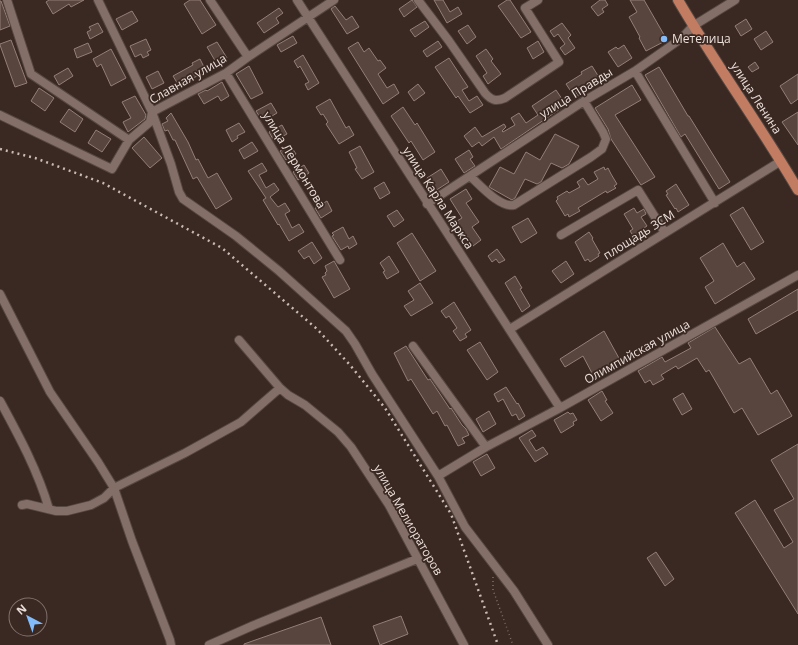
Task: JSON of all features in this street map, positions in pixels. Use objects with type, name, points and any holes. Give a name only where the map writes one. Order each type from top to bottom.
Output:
[{"type":"main road","name":"улица Ленина","points":[[678,0],[693,26],[781,161],[798,190]]},
{"type":"street","points":[[8,0],[31,74],[129,140]]},
{"type":"street","points":[[98,0],[152,112],[179,192],[183,199],[236,236],[279,271],[346,331],[356,344],[372,374],[438,476],[465,527],[514,591],[548,645]]},
{"type":"street","points":[[210,0],[248,56]]},
{"type":"street","name":"улица Карла Маркса","points":[[297,0],[427,204],[510,329],[560,408]]},
{"type":"street","name":"Славная улица","points":[[0,115],[112,168],[129,140],[150,122],[152,112],[226,73],[248,56],[334,0]]},
{"type":"street","points":[[418,0],[485,93],[490,99],[499,101],[559,62],[525,8],[538,0]]},
{"type":"street","name":"улица Правды","points":[[427,204],[584,102],[635,71],[682,38],[693,26],[735,0]]},
{"type":"street","points":[[635,71],[714,203]]},
{"type":"street","name":"улица Лермонтова","points":[[226,73],[340,260]]},
{"type":"street","points":[[470,176],[493,197],[506,206],[509,206],[514,205],[591,157],[602,149],[606,139],[584,102]]},
{"type":"street","name":"площадь ЗСМ","points":[[510,329],[781,161]]},
{"type":"street","points":[[561,235],[638,190],[665,233]]},
{"type":"street","name":"Олимпийская улица","points":[[438,476],[486,447],[560,408],[798,275]]},
{"type":"street","points":[[0,294],[50,392],[114,488],[171,645]]},
{"type":"street","name":"улица Мелиораторов","points":[[239,340],[280,388],[288,395],[305,405],[338,432],[351,447],[389,505],[464,645]]},
{"type":"street","points":[[413,346],[486,447]]},
{"type":"street","points":[[22,505],[27,504],[56,511],[67,511],[91,505],[104,498],[114,488],[185,453],[241,422],[280,388]]},
{"type":"street","points":[[0,401],[16,430],[43,488],[49,509]]},
{"type":"street","points":[[209,645],[417,559]]},
{"type":"path","points":[[496,567],[493,577],[493,590],[513,645]]},
{"type":"building","points":[[49,0],[84,0],[71,7],[69,4],[53,14],[46,2]]},
{"type":"building","points":[[190,0],[200,0],[216,25],[202,34],[184,4]]},
{"type":"building","points":[[412,0],[417,7],[404,17],[399,9]]},
{"type":"building","points":[[434,0],[443,0],[450,12],[458,7],[462,14],[447,23]]},
{"type":"building","points":[[507,0],[510,0],[531,32],[521,38],[498,6]]},
{"type":"building","points":[[600,0],[605,0],[608,5],[602,9],[604,12],[598,16],[591,7]]},
{"type":"building","points":[[630,0],[644,0],[667,40],[646,51],[629,17],[637,12]]},
{"type":"building","points":[[0,1],[10,26],[0,30]]},
{"type":"building","points":[[335,6],[346,20],[352,16],[359,27],[347,34],[331,9]]},
{"type":"building","points":[[279,8],[283,13],[276,18],[279,23],[264,33],[257,23]]},
{"type":"building","points":[[132,11],[138,21],[122,30],[116,19]]},
{"type":"building","points":[[746,19],[752,29],[741,36],[735,26]]},
{"type":"building","points":[[425,21],[429,27],[415,37],[410,30]]},
{"type":"building","points":[[98,23],[103,32],[90,39],[87,32],[91,30],[89,27]]},
{"type":"building","points":[[562,23],[571,35],[568,38],[575,48],[565,55],[560,48],[565,44],[558,34],[554,37],[550,31]]},
{"type":"building","points":[[468,25],[476,37],[467,44],[458,31]]},
{"type":"building","points":[[766,31],[773,42],[761,50],[754,39]]},
{"type":"building","points":[[293,36],[297,43],[281,52],[277,45]]},
{"type":"building","points":[[146,39],[151,50],[147,52],[149,55],[143,58],[141,54],[135,57],[130,46]]},
{"type":"building","points":[[11,40],[27,83],[15,87],[0,45]]},
{"type":"building","points":[[438,41],[442,47],[427,57],[423,51]]},
{"type":"building","points":[[538,41],[544,52],[533,59],[527,48]]},
{"type":"building","points":[[217,42],[227,58],[217,64],[207,47]]},
{"type":"building","points":[[358,42],[364,52],[369,48],[378,61],[380,60],[386,68],[378,74],[387,88],[394,84],[399,93],[383,104],[348,48]]},
{"type":"building","points":[[88,43],[92,52],[77,58],[74,49]]},
{"type":"building","points":[[624,45],[632,58],[618,67],[608,52],[616,47],[618,49]]},
{"type":"building","points":[[111,49],[126,78],[111,86],[101,64],[97,67],[93,59]]},
{"type":"building","points":[[486,49],[493,59],[491,61],[501,74],[488,84],[483,76],[487,73],[476,56]]},
{"type":"building","points":[[303,55],[319,83],[308,90],[305,84],[309,82],[300,66],[298,68],[294,61]]},
{"type":"building","points":[[449,58],[468,87],[462,90],[469,101],[477,96],[483,105],[470,113],[458,96],[456,98],[435,67]]},
{"type":"building","points":[[200,59],[206,71],[179,86],[173,76],[193,65],[192,63]]},
{"type":"building","points":[[755,62],[759,68],[752,72],[748,67]]},
{"type":"building","points":[[249,66],[263,93],[251,99],[236,74]]},
{"type":"building","points":[[592,66],[602,82],[578,96],[575,91],[572,93],[566,84],[582,74],[581,72]]},
{"type":"building","points":[[659,67],[730,182],[719,189],[685,134],[681,137],[645,75]]},
{"type":"building","points":[[68,68],[73,76],[59,85],[54,76]]},
{"type":"building","points":[[158,71],[164,83],[152,89],[146,77]]},
{"type":"building","points":[[798,74],[798,99],[791,104],[780,86]]},
{"type":"building","points":[[222,82],[229,96],[221,101],[218,96],[204,104],[198,94],[206,90],[207,91]]},
{"type":"building","points":[[418,84],[425,93],[414,101],[408,92]]},
{"type":"building","points":[[632,85],[641,100],[615,115],[655,177],[641,185],[611,139],[608,129],[595,108]]},
{"type":"building","points":[[39,88],[54,98],[45,111],[31,101]]},
{"type":"building","points":[[556,90],[566,105],[501,149],[494,137],[482,146],[479,142],[472,147],[464,136],[475,127],[482,137],[504,124],[506,127],[502,131],[503,132],[515,125],[511,118],[519,113],[526,123],[538,115],[532,106]]},
{"type":"building","points":[[135,96],[146,115],[145,119],[128,132],[123,122],[131,118],[122,102]]},
{"type":"building","points":[[330,99],[346,128],[349,126],[354,135],[339,144],[326,124],[328,122],[316,107]]},
{"type":"building","points":[[271,103],[277,113],[267,119],[266,116],[261,119],[256,111]]},
{"type":"building","points":[[403,107],[415,125],[417,123],[435,152],[423,160],[411,141],[409,143],[391,116]]},
{"type":"building","points":[[69,109],[83,119],[75,132],[60,122]]},
{"type":"building","points":[[798,112],[798,145],[782,122]]},
{"type":"building","points":[[171,113],[188,142],[196,160],[198,159],[208,178],[217,173],[232,199],[216,209],[197,177],[193,179],[175,140],[173,140],[168,130],[165,131],[164,129],[162,124],[168,121],[166,118]]},
{"type":"building","points":[[239,123],[245,132],[237,136],[238,138],[232,142],[226,130]]},
{"type":"building","points":[[282,125],[287,134],[274,141],[269,132]]},
{"type":"building","points":[[96,130],[111,139],[102,152],[88,143]]},
{"type":"building","points":[[555,134],[579,146],[569,164],[562,168],[551,163],[541,182],[537,184],[525,179],[515,198],[512,200],[489,187],[500,167],[514,174],[526,152],[540,160]]},
{"type":"building","points":[[144,137],[162,158],[150,168],[132,148]]},
{"type":"building","points":[[252,142],[258,151],[244,159],[239,150]]},
{"type":"building","points":[[290,145],[296,154],[286,160],[280,151]]},
{"type":"building","points":[[360,146],[374,172],[362,179],[355,169],[357,168],[349,152]]},
{"type":"building","points":[[469,150],[473,157],[470,159],[475,166],[464,173],[455,159]]},
{"type":"building","points":[[262,163],[267,171],[259,175],[266,188],[274,183],[279,190],[270,197],[278,207],[285,203],[290,211],[285,214],[292,228],[299,224],[304,232],[289,241],[263,200],[266,198],[248,171]]},
{"type":"building","points":[[304,165],[309,173],[298,180],[293,172]]},
{"type":"building","points":[[604,167],[605,170],[608,168],[617,184],[614,186],[616,188],[607,193],[606,191],[578,208],[580,211],[569,217],[568,214],[565,216],[556,201],[558,199],[557,197],[567,191],[569,193],[580,187],[577,182],[583,178],[588,185],[598,179],[594,172]]},
{"type":"building","points":[[441,169],[449,182],[435,191],[427,178]]},
{"type":"building","points":[[384,182],[390,193],[380,199],[374,188]]},
{"type":"building","points":[[676,184],[689,205],[678,212],[666,195],[668,194],[666,191]]},
{"type":"building","points":[[466,189],[472,199],[466,203],[479,222],[472,227],[481,240],[473,246],[457,221],[462,218],[450,199]]},
{"type":"building","points":[[327,201],[332,211],[321,218],[315,208]]},
{"type":"building","points":[[743,207],[764,242],[751,250],[730,215]]},
{"type":"building","points":[[634,208],[637,213],[644,209],[646,214],[641,217],[647,226],[644,228],[645,231],[634,237],[630,231],[633,229],[624,214]]},
{"type":"building","points":[[397,210],[404,220],[394,227],[387,216]]},
{"type":"building","points":[[528,218],[537,233],[521,243],[512,227]]},
{"type":"building","points":[[343,227],[349,239],[353,236],[357,244],[349,249],[348,246],[341,250],[332,236],[334,235],[332,233]]},
{"type":"building","points":[[589,232],[600,253],[598,254],[599,256],[590,262],[588,259],[585,261],[575,242]]},
{"type":"building","points":[[412,233],[436,271],[420,281],[397,243]]},
{"type":"building","points":[[312,242],[322,258],[314,264],[309,256],[304,259],[298,251]]},
{"type":"building","points":[[723,243],[737,267],[744,262],[755,279],[715,304],[705,287],[714,281],[700,258]]},
{"type":"building","points":[[497,249],[505,260],[499,263],[496,259],[492,262],[488,256]]},
{"type":"building","points":[[389,256],[399,272],[387,279],[383,272],[385,271],[380,263]]},
{"type":"building","points":[[334,261],[350,289],[334,298],[322,277],[326,275],[325,273],[327,271],[325,266]]},
{"type":"building","points":[[566,261],[574,274],[561,283],[552,271]]},
{"type":"building","points":[[515,276],[522,288],[520,289],[530,306],[522,312],[505,283]]},
{"type":"building","points":[[420,283],[433,303],[411,316],[404,306],[414,300],[408,291]]},
{"type":"building","points":[[798,289],[798,310],[756,334],[748,319]]},
{"type":"building","points":[[454,302],[471,330],[465,334],[467,337],[460,341],[453,331],[457,328],[449,316],[446,318],[441,311]]},
{"type":"building","points":[[715,327],[739,364],[750,358],[771,394],[777,390],[792,416],[758,435],[742,408],[734,413],[709,370],[706,372],[697,358],[678,369],[676,366],[661,375],[664,379],[653,385],[650,380],[645,383],[638,371],[662,357],[665,362],[691,348],[688,343]]},
{"type":"building","points":[[604,331],[620,360],[593,375],[583,356],[565,367],[560,359]]},
{"type":"building","points":[[480,342],[498,372],[487,380],[467,350]]},
{"type":"building","points":[[406,346],[428,380],[430,379],[450,409],[451,408],[466,429],[469,435],[462,438],[465,443],[458,446],[447,425],[445,426],[437,411],[433,414],[411,379],[408,381],[394,353]]},
{"type":"building","points":[[506,387],[517,404],[518,403],[525,416],[519,420],[516,414],[512,416],[503,399],[498,402],[494,394]]},
{"type":"building","points":[[602,391],[607,400],[605,401],[613,413],[601,421],[588,400]]},
{"type":"building","points":[[683,393],[692,409],[682,415],[673,399]]},
{"type":"building","points":[[489,411],[496,424],[483,432],[476,419]]},
{"type":"building","points":[[568,412],[570,414],[573,413],[577,420],[573,422],[574,425],[561,433],[554,420]]},
{"type":"building","points":[[532,430],[536,436],[529,440],[536,451],[543,447],[548,454],[535,462],[519,438]]},
{"type":"building","points":[[798,444],[798,614],[735,513],[755,500],[784,548],[793,542],[774,510],[794,499],[771,460]]},
{"type":"building","points":[[487,454],[495,468],[481,476],[473,462]]},
{"type":"building","points":[[656,552],[674,579],[665,586],[647,558]]},
{"type":"building","points":[[401,616],[408,634],[380,645],[373,626]]},
{"type":"building","points":[[321,617],[331,645],[244,645],[244,644]]},
{"type":"railway","points":[[0,149],[35,158],[103,183],[222,248],[317,329],[350,365],[385,408],[451,514],[498,645]]},
{"type":"place","name":"Метелица","points":[[664,39]]}]
